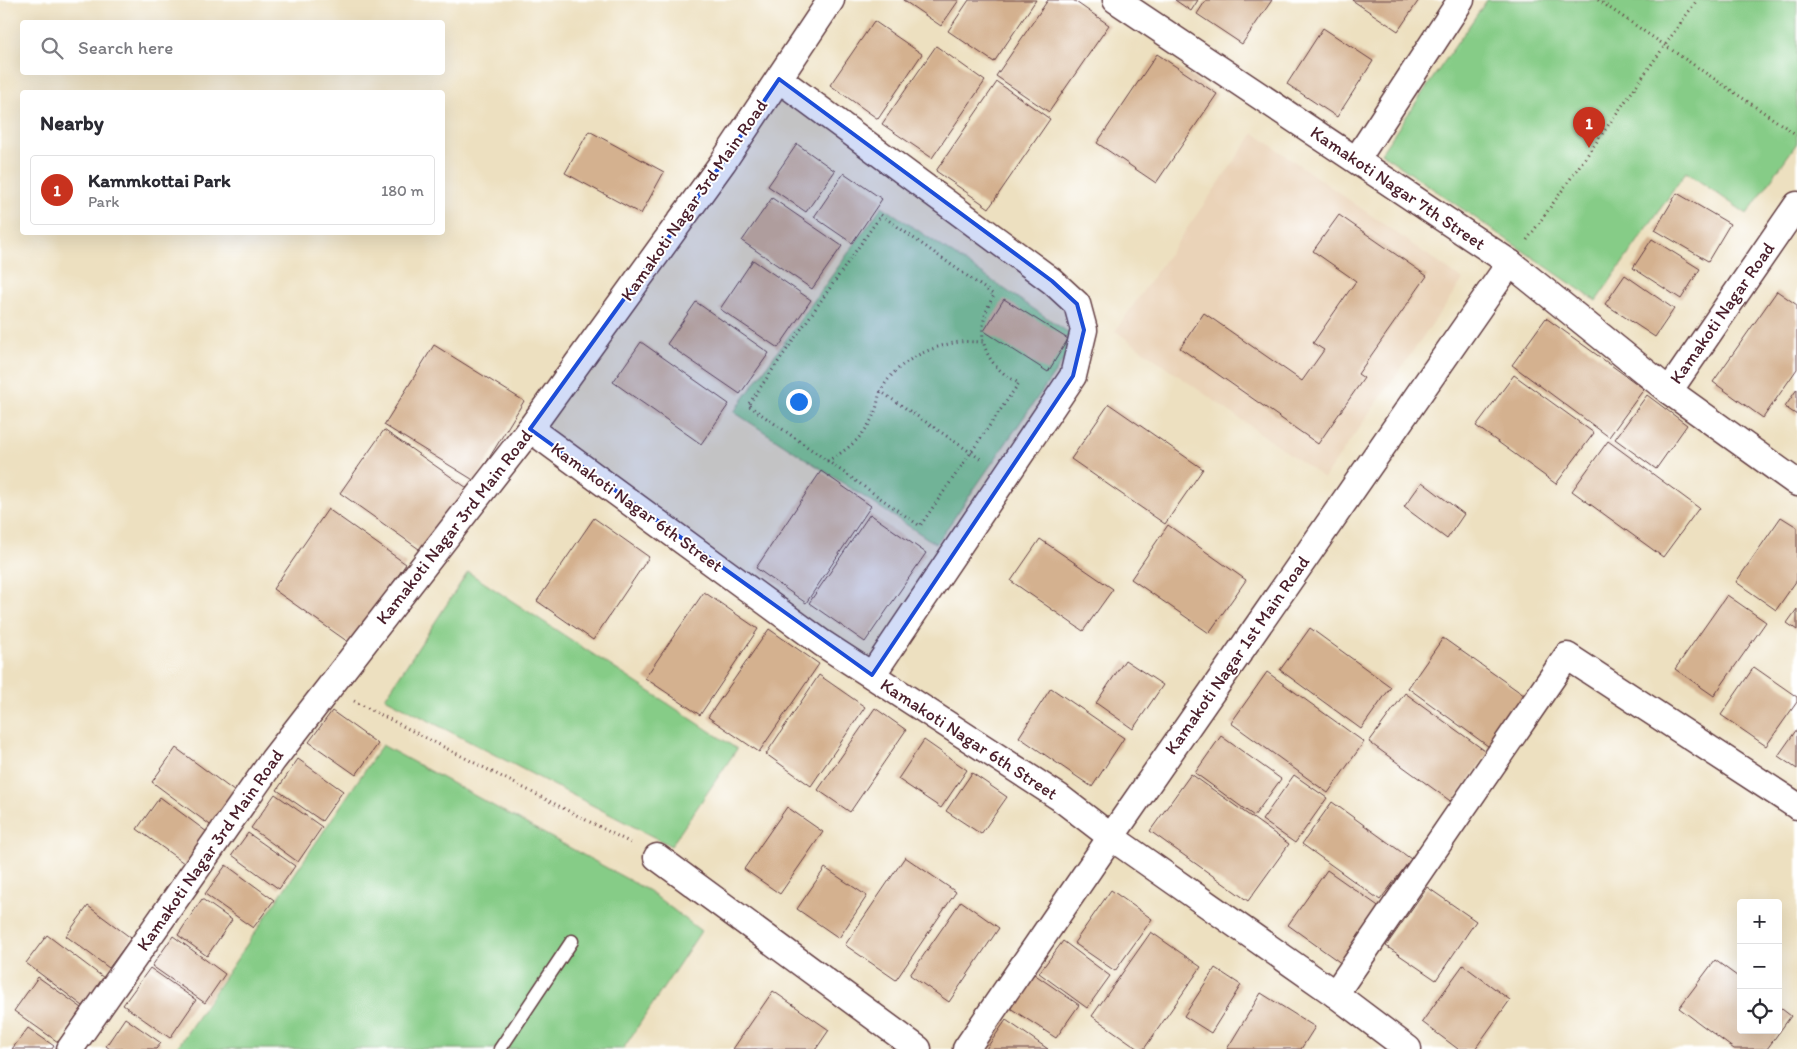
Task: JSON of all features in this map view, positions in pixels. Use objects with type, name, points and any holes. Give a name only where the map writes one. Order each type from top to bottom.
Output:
[{"type":"street","name":"Kamakoti Nagar 3rd Main Road","points":[[70,1049],[273,760],[530,429],[723,162],[831,0]]},
{"type":"street","name":"Kamakoti Nagar 7th Street","points":[[1116,0],[1510,263],[1669,391]]},
{"type":"street","points":[[1357,160],[1461,0]]},
{"type":"street","points":[[779,79],[1052,281],[1077,304],[1084,330],[1072,376],[872,675]]},
{"type":"street","name":"Kamakoti Nagar Road","points":[[1797,205],[1669,391],[1797,483]]},
{"type":"street","name":"Kamakoti Nagar 1st Main Road","points":[[966,1049],[1510,263]]},
{"type":"street","name":"Kamakoti Nagar 6th Street","points":[[530,429],[822,643],[1059,797],[1111,837],[1335,994],[1408,1049]]},
{"type":"street","points":[[1335,994],[1568,656],[1797,806]]},
{"type":"street","points":[[657,856],[918,1049]]},
{"type":"lane","points":[[500,1049],[572,941]]},
{"type":"path","points":[[1598,0],[1797,135]]},
{"type":"path","points":[[1510,263],[1697,0]]},
{"type":"path","points":[[881,215],[994,295],[983,317],[983,342],[988,356],[996,367],[1007,377],[1019,383],[970,453],[920,526],[748,405],[881,215]]},
{"type":"path","points":[[827,461],[851,446],[861,436],[877,407],[880,391],[906,363],[922,353],[942,345],[962,341],[983,342]]},
{"type":"path","points":[[880,391],[1005,476]]},
{"type":"path","points":[[329,689],[657,856]]},
{"type":"highlighted area","points":[[779,79],[1052,281],[1077,304],[1084,330],[1073,376],[872,675],[530,429],[723,162]]},
{"type":"shaded area","points":[[1254,133],[1463,280],[1324,478],[1115,331]]},
{"type":"green space","points":[[1487,0],[1797,0],[1797,143],[1747,214],[1686,172],[1596,301],[1381,153]]},
{"type":"green space","points":[[882,206],[1078,339],[936,544],[734,412]]},
{"type":"green space","points":[[468,572],[737,749],[671,846],[385,698]]},
{"type":"green space","points":[[382,745],[649,891],[701,931],[623,1049],[176,1049]]},
{"type":"building","points":[[903,0],[959,0],[941,26]]},
{"type":"building","points":[[969,0],[1036,0],[994,62],[948,31]]},
{"type":"building","points":[[1048,0],[1073,0],[1109,25],[1049,112],[996,76]]},
{"type":"building","points":[[1175,0],[1198,0],[1191,11]]},
{"type":"building","points":[[1206,0],[1272,0],[1242,44],[1197,14]]},
{"type":"building","points":[[1352,0],[1419,0],[1398,31]]},
{"type":"building","points":[[874,21],[922,54],[878,119],[830,85]]},
{"type":"building","points":[[1323,28],[1373,61],[1337,117],[1287,84]]},
{"type":"building","points":[[936,46],[985,81],[932,158],[882,124]]},
{"type":"building","points":[[1157,54],[1217,94],[1156,183],[1097,143]]},
{"type":"building","points":[[997,82],[1050,119],[989,208],[936,171]]},
{"type":"building","points":[[589,131],[664,172],[641,214],[565,173]]},
{"type":"building","points":[[797,144],[835,171],[806,212],[768,186]]},
{"type":"building","points":[[844,173],[882,199],[852,243],[814,217]]},
{"type":"building","points":[[1677,193],[1730,224],[1708,261],[1655,230]]},
{"type":"building","points":[[772,198],[842,246],[812,289],[742,241]]},
{"type":"building","points":[[1339,215],[1427,276],[1358,374],[1364,378],[1318,444],[1180,348],[1204,313],[1302,381],[1324,350],[1313,343],[1356,281],[1313,251]]},
{"type":"building","points":[[1652,239],[1700,269],[1681,299],[1633,268]]},
{"type":"building","points":[[753,260],[811,300],[778,348],[720,309]]},
{"type":"building","points":[[1625,275],[1674,309],[1655,337],[1605,304]]},
{"type":"building","points":[[1777,291],[1797,305],[1797,369],[1763,418],[1713,382]]},
{"type":"building","points":[[1004,299],[1068,339],[1048,372],[984,331]]},
{"type":"building","points":[[696,302],[769,353],[740,394],[667,344]]},
{"type":"building","points":[[1546,318],[1644,389],[1609,437],[1512,365]]},
{"type":"building","points":[[641,342],[729,404],[701,444],[613,382]]},
{"type":"building","points":[[434,345],[524,401],[475,481],[384,425]]},
{"type":"building","points":[[1514,375],[1594,433],[1556,484],[1476,426]]},
{"type":"building","points":[[1797,389],[1797,415],[1785,407]]},
{"type":"building","points":[[1647,395],[1687,425],[1656,469],[1615,439]]},
{"type":"building","points":[[1109,404],[1203,469],[1165,524],[1071,459]]},
{"type":"building","points":[[384,430],[470,490],[426,554],[340,493]]},
{"type":"building","points":[[1608,441],[1699,508],[1663,557],[1572,491]]},
{"type":"building","points":[[821,471],[871,506],[806,603],[756,568]]},
{"type":"building","points":[[1422,482],[1464,514],[1447,539],[1404,507]]},
{"type":"building","points":[[328,509],[406,564],[351,644],[273,589]]},
{"type":"building","points":[[870,514],[926,553],[865,642],[809,603]]},
{"type":"building","points":[[1781,517],[1797,527],[1797,580],[1776,610],[1736,582]]},
{"type":"building","points":[[594,518],[649,557],[593,640],[537,601]]},
{"type":"building","points":[[1168,525],[1246,580],[1209,633],[1131,579]]},
{"type":"building","points":[[1040,539],[1113,589],[1083,631],[1011,581]]},
{"type":"building","points":[[704,592],[758,629],[700,715],[645,678]]},
{"type":"building","points":[[1727,595],[1766,622],[1714,696],[1675,669]]},
{"type":"building","points":[[1797,609],[1797,630],[1787,623]]},
{"type":"building","points":[[1310,628],[1391,687],[1361,729],[1280,670]]},
{"type":"building","points":[[769,629],[819,664],[759,752],[708,717]]},
{"type":"building","points":[[1443,638],[1528,698],[1492,749],[1408,688]]},
{"type":"building","points":[[1125,660],[1163,685],[1133,729],[1096,703]]},
{"type":"building","points":[[1754,667],[1797,697],[1797,702],[1766,746],[1721,715]]},
{"type":"building","points":[[1267,672],[1364,742],[1328,793],[1231,723]]},
{"type":"building","points":[[819,675],[865,707],[811,786],[766,754]]},
{"type":"building","points":[[1051,688],[1124,738],[1092,787],[1019,737]]},
{"type":"building","points":[[1405,693],[1488,753],[1453,803],[1369,742]]},
{"type":"building","points":[[875,708],[906,730],[850,812],[818,790]]},
{"type":"building","points":[[332,711],[378,744],[356,775],[309,742]]},
{"type":"building","points":[[1797,729],[1797,769],[1778,756]]},
{"type":"building","points":[[1221,736],[1281,779],[1254,816],[1195,773]]},
{"type":"building","points":[[924,740],[967,770],[941,808],[898,779]]},
{"type":"building","points":[[176,748],[242,797],[217,830],[152,782]]},
{"type":"building","points":[[298,759],[343,791],[322,821],[277,790]]},
{"type":"building","points":[[972,773],[1007,797],[981,834],[946,811]]},
{"type":"building","points":[[1191,774],[1289,844],[1248,901],[1150,831]]},
{"type":"building","points":[[1294,775],[1327,798],[1295,843],[1262,820]]},
{"type":"building","points":[[275,794],[322,827],[298,862],[251,828]]},
{"type":"building","points":[[160,797],[211,835],[188,866],[137,829]]},
{"type":"building","points":[[1332,802],[1411,859],[1380,900],[1302,844]]},
{"type":"building","points":[[787,807],[823,832],[780,894],[744,869]]},
{"type":"building","points":[[248,833],[295,866],[279,889],[232,855]]},
{"type":"building","points":[[905,857],[956,892],[896,980],[845,945]]},
{"type":"building","points":[[226,865],[274,900],[253,928],[205,894]]},
{"type":"building","points":[[825,868],[867,896],[839,938],[797,909]]},
{"type":"building","points":[[1327,870],[1384,910],[1345,966],[1288,925]]},
{"type":"building","points":[[1427,887],[1476,921],[1436,980],[1386,946]]},
{"type":"building","points":[[1111,890],[1152,919],[1115,971],[1074,943]]},
{"type":"building","points":[[202,899],[232,920],[207,956],[178,935]]},
{"type":"building","points":[[961,901],[999,928],[949,1002],[910,975]]},
{"type":"building","points":[[88,906],[131,938],[109,968],[66,936]]},
{"type":"building","points":[[1151,932],[1201,967],[1144,1049],[1139,1049],[1092,1016]]},
{"type":"building","points":[[47,935],[104,978],[83,1006],[26,963]]},
{"type":"building","points":[[173,936],[225,974],[205,1003],[152,966]]},
{"type":"building","points":[[1063,941],[1110,976],[1087,1008],[1039,973]]},
{"type":"building","points":[[1715,960],[1737,976],[1737,1034],[1778,1034],[1767,1049],[1734,1049],[1679,1008]]},
{"type":"building","points":[[1463,965],[1510,1000],[1475,1049],[1458,1049],[1422,1022]]},
{"type":"building","points":[[150,968],[196,1000],[170,1038],[123,1005]]},
{"type":"building","points":[[1215,968],[1241,985],[1211,1033],[1184,1016]]},
{"type":"building","points":[[1034,974],[1079,1005],[1056,1038],[1010,1008]]},
{"type":"building","points":[[38,977],[82,1008],[58,1042],[14,1011]]},
{"type":"building","points":[[773,991],[829,1030],[816,1049],[733,1049]]},
{"type":"building","points":[[1261,993],[1315,1027],[1301,1049],[1227,1049]]},
{"type":"building","points":[[1782,1009],[1791,1016],[1782,1028]]},
{"type":"building","points":[[125,1018],[161,1043],[156,1049],[110,1049],[106,1046]]},
{"type":"building","points":[[1006,1020],[1048,1049],[986,1049]]},
{"type":"building","points":[[28,1028],[54,1046],[52,1049],[12,1049]]},
{"type":"place","name":"Kammkottai Park","points":[[1589,148]]}]
